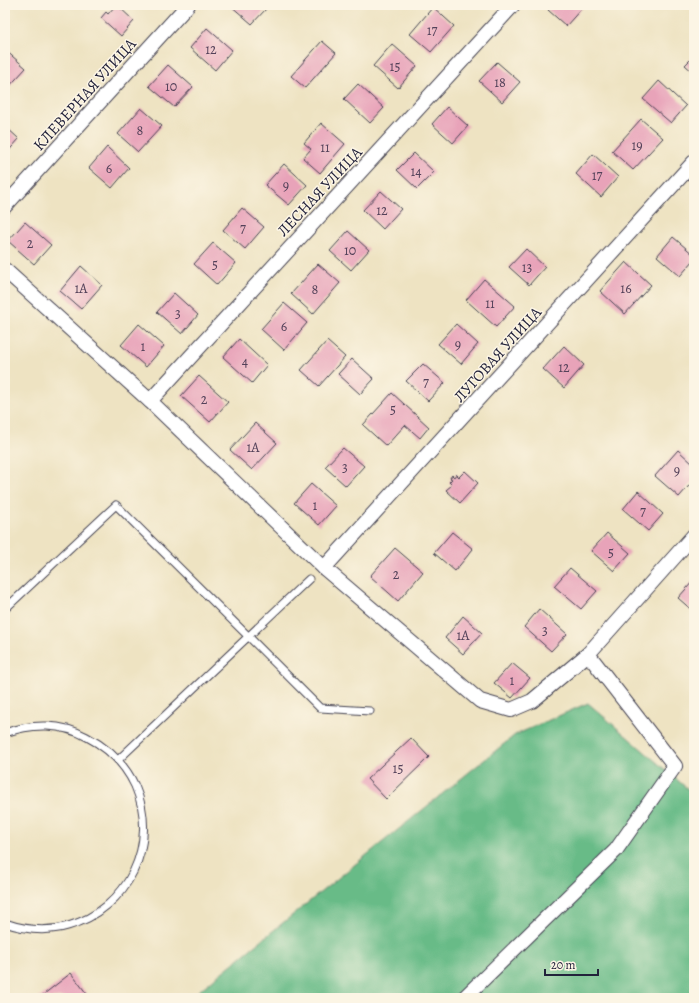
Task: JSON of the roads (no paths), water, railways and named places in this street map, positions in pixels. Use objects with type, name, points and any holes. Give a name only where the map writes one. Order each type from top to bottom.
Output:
[{"type":"street","name":"КЛЕВЕРНАЯ УЛИЦА","points":[[5,206],[188,5]]},
{"type":"street","name":"ЛЕСНАЯ УЛИЦА","points":[[150,400],[513,5]]},
{"type":"street","name":"ЛУГОВАЯ УЛИЦА","points":[[324,568],[694,162]]},
{"type":"street","points":[[5,270],[150,400],[324,568],[480,701],[511,710],[532,701],[588,654],[694,535]]},
{"type":"street","points":[[464,998],[616,850],[675,766],[588,654]]},
{"type":"lane","points":[[5,609],[116,505],[320,708],[370,710]]},
{"type":"lane","points":[[118,760],[309,580]]},
{"type":"lane","points":[[5,733],[16,729],[33,726],[50,726],[66,728],[97,742],[122,764],[131,779],[138,794],[144,827],[138,860],[131,876],[111,903],[98,913],[67,927],[50,929],[33,930],[5,923]]}]
